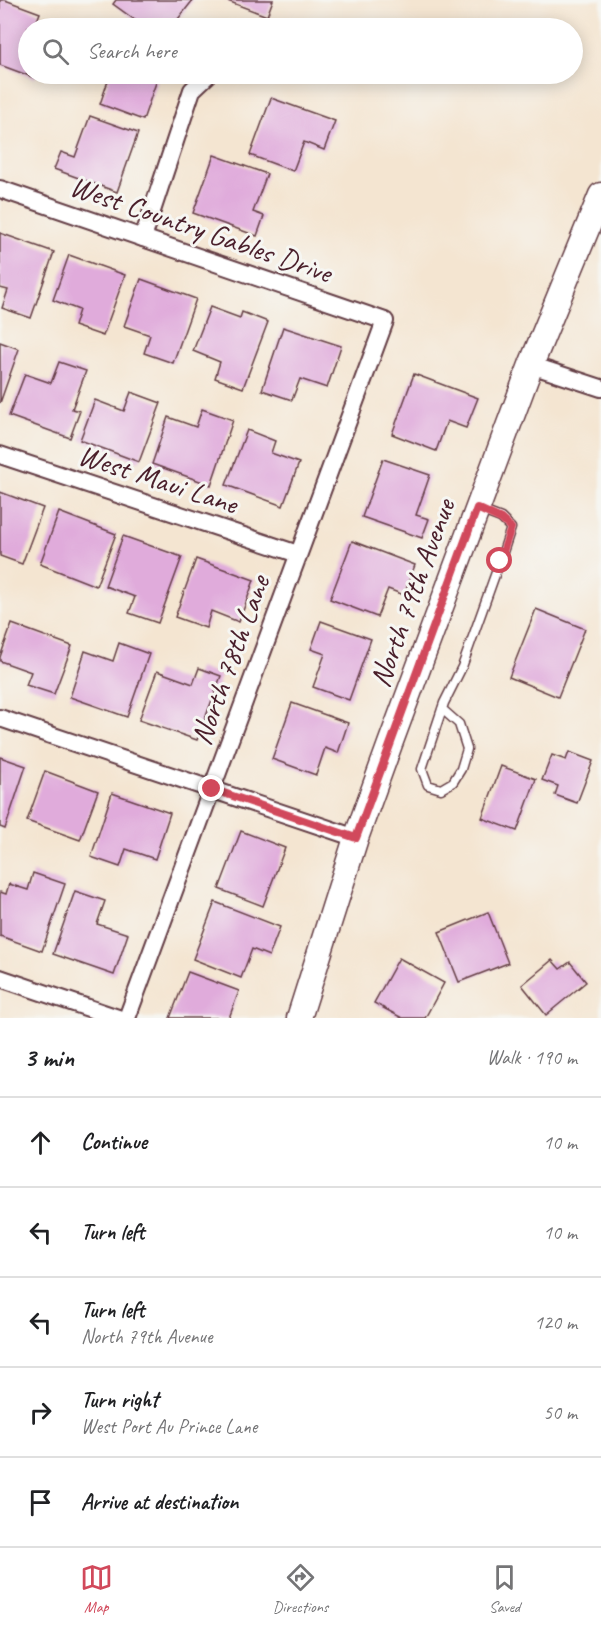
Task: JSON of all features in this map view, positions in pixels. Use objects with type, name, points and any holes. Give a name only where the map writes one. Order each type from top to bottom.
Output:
[{"type":"street","points":[[143,238],[192,90],[198,84]]},
{"type":"street","name":"West Country Gables Drive","points":[[0,189],[385,321]]},
{"type":"street","name":"North 79th Avenue","points":[[299,1018],[356,838],[477,508],[531,364],[601,195]]},
{"type":"street","name":"North 78th Lane","points":[[128,1018],[385,321]]},
{"type":"street","points":[[531,364],[601,388]]},
{"type":"street","name":"West Maui Lane","points":[[0,455],[298,554]]},
{"type":"street","points":[[0,718],[356,838]]},
{"type":"street","points":[[0,978],[118,1018]]},
{"type":"lane","points":[[442,709],[459,724],[467,749],[461,770],[453,782],[441,789],[428,785],[422,769],[442,709],[462,667],[511,528],[501,519],[477,508]]},
{"type":"building","points":[[0,0],[40,13],[38,18],[18,18],[18,72],[0,65]]},
{"type":"building","points":[[116,0],[193,0],[179,18],[132,18],[113,4]]},
{"type":"building","points":[[225,0],[273,0],[267,16]]},
{"type":"building","points":[[107,84],[156,84],[143,120],[100,104]]},
{"type":"building","points":[[271,98],[335,121],[324,150],[304,142],[293,171],[250,155]]},
{"type":"building","points":[[90,116],[138,133],[117,192],[54,169],[61,152],[75,157]]},
{"type":"building","points":[[214,155],[267,174],[253,212],[264,216],[257,236],[193,213]]},
{"type":"building","points":[[0,233],[54,252],[31,318],[2,308],[8,290],[0,288]]},
{"type":"building","points":[[69,255],[125,275],[103,336],[74,326],[79,310],[53,300]]},
{"type":"building","points":[[141,279],[196,299],[173,363],[144,353],[150,335],[124,326]]},
{"type":"building","points":[[210,307],[240,318],[242,312],[268,322],[243,388],[215,378],[220,362],[193,351]]},
{"type":"building","points":[[283,327],[341,346],[327,388],[300,379],[292,400],[262,390]]},
{"type":"building","points":[[0,342],[19,349],[0,403]]},
{"type":"building","points":[[59,362],[86,371],[72,409],[80,411],[70,438],[9,416],[25,374],[51,383]]},
{"type":"building","points":[[414,374],[478,398],[466,428],[447,421],[436,451],[392,434]]},
{"type":"building","points":[[131,392],[161,403],[139,462],[80,440],[95,400],[124,411]]},
{"type":"building","points":[[202,409],[233,420],[211,485],[152,464],[168,417],[196,427]]},
{"type":"building","points":[[247,430],[275,441],[271,453],[299,463],[283,506],[226,485]]},
{"type":"building","points":[[383,459],[430,475],[416,515],[429,519],[422,538],[362,517]]},
{"type":"building","points":[[0,492],[43,508],[22,564],[0,556]]},
{"type":"building","points":[[59,512],[116,534],[96,586],[40,564]]},
{"type":"building","points":[[123,536],[182,557],[158,623],[129,613],[135,597],[105,586]]},
{"type":"building","points":[[352,541],[415,565],[404,595],[388,589],[377,617],[330,599]]},
{"type":"building","points":[[196,559],[254,580],[239,622],[211,611],[206,628],[175,617]]},
{"type":"building","points":[[536,609],[585,629],[558,697],[509,677]]},
{"type":"building","points":[[321,621],[371,639],[349,700],[313,687],[325,654],[311,649]]},
{"type":"building","points":[[12,624],[72,646],[54,694],[26,685],[31,672],[0,661]]},
{"type":"building","points":[[119,643],[149,654],[127,717],[70,697],[85,651],[113,661]]},
{"type":"building","points":[[199,668],[221,676],[197,740],[139,720],[157,671],[193,684]]},
{"type":"building","points":[[292,703],[348,723],[338,753],[325,748],[316,775],[272,759]]},
{"type":"building","points":[[569,752],[593,761],[577,803],[555,795],[558,786],[542,780],[552,755],[566,760]]},
{"type":"building","points":[[0,757],[26,766],[5,829],[0,827]]},
{"type":"building","points":[[501,766],[536,779],[517,831],[482,818]]},
{"type":"building","points":[[45,771],[98,791],[80,840],[27,821]]},
{"type":"building","points":[[112,793],[170,813],[155,859],[126,849],[120,867],[91,857]]},
{"type":"building","points":[[241,831],[285,848],[263,906],[219,889]]},
{"type":"building","points":[[33,873],[65,884],[42,951],[0,936],[0,892],[6,894],[9,884],[28,890]]},
{"type":"building","points":[[75,891],[105,901],[97,924],[128,934],[114,975],[53,954]]},
{"type":"building","points":[[215,902],[280,927],[269,956],[252,949],[241,978],[193,959]]},
{"type":"building","points":[[488,912],[508,963],[459,982],[439,932]]},
{"type":"building","points":[[399,958],[444,983],[425,1018],[402,1018],[374,1003]]},
{"type":"building","points":[[552,960],[560,969],[570,962],[586,982],[546,1015],[522,985]]},
{"type":"building","points":[[188,972],[239,991],[229,1018],[170,1018]]},
{"type":"route","points":[[212,789],[356,838],[477,508],[501,519],[511,528],[500,561]]}]
